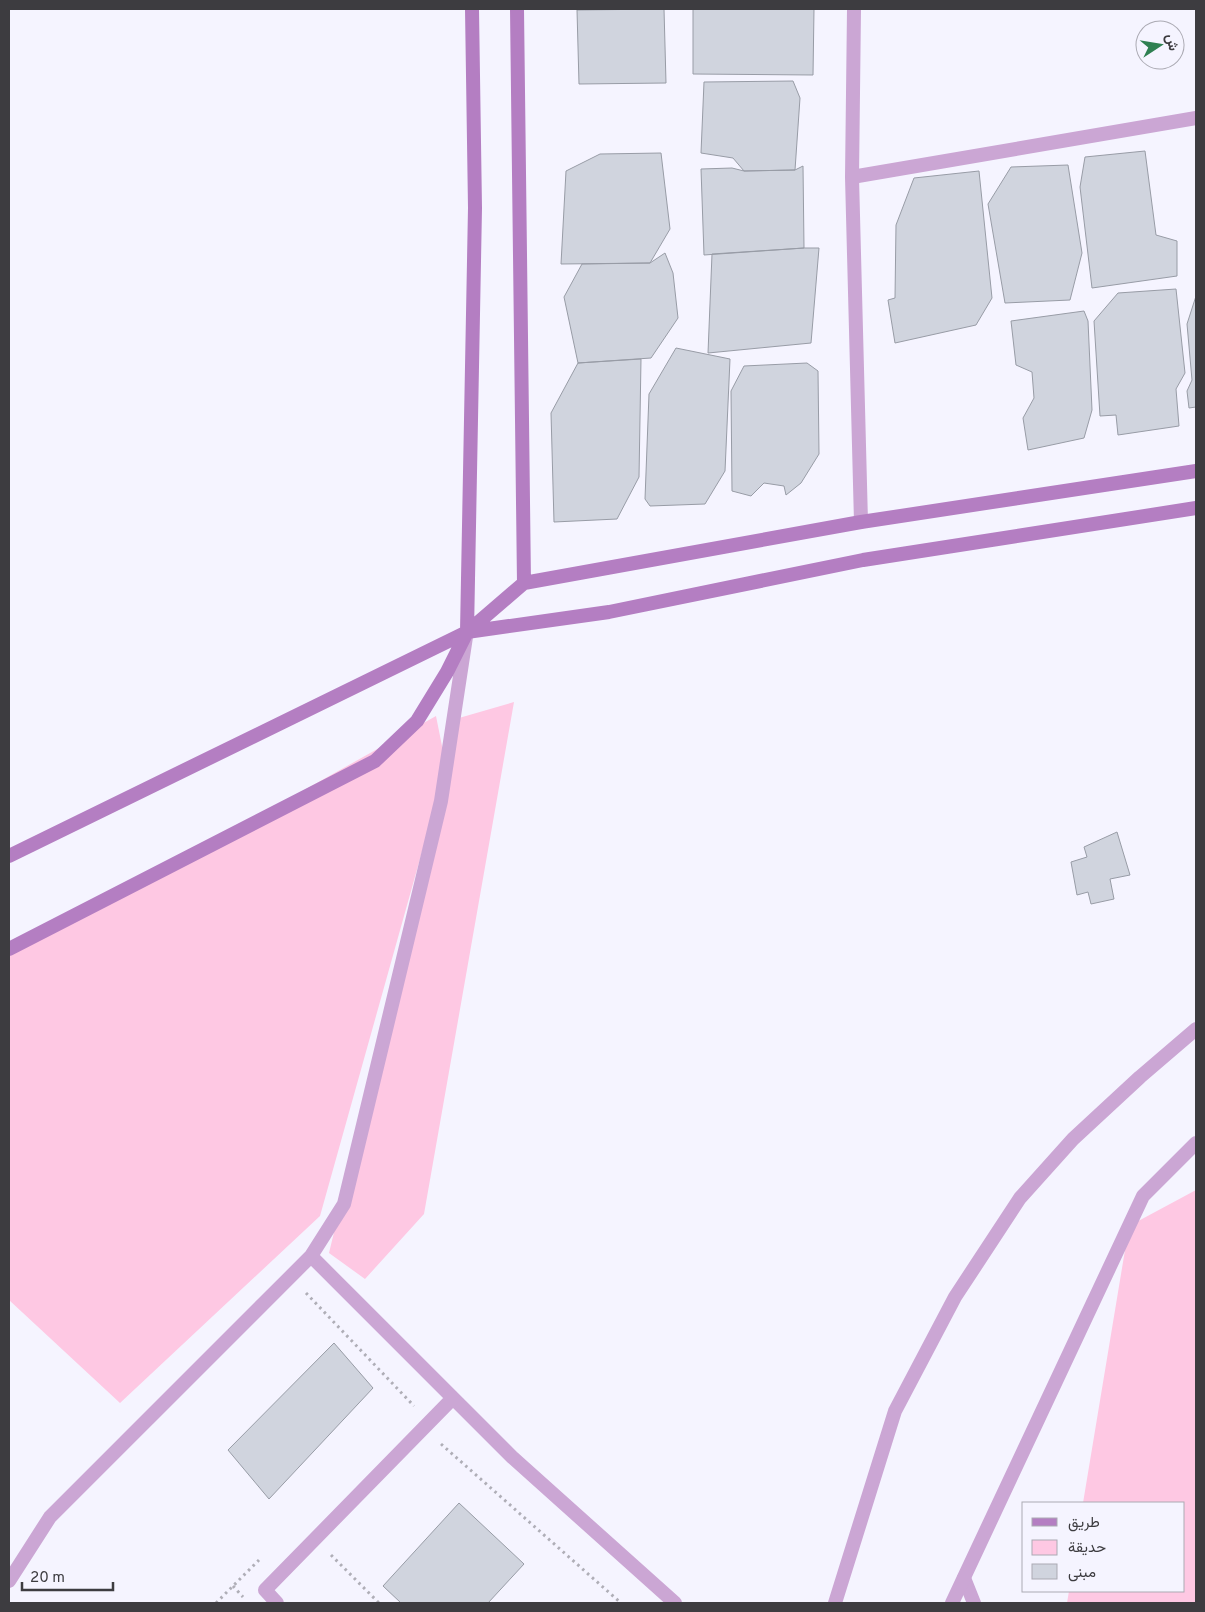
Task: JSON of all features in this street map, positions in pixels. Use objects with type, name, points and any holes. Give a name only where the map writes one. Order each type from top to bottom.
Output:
[{"type":"main road","points":[[9,949],[375,761],[417,721],[448,672],[467,632],[476,208],[472,9]]},
{"type":"main road","points":[[517,9],[524,584]]},
{"type":"main road","points":[[9,856],[467,632],[524,584],[861,522],[1196,471]]},
{"type":"main road","points":[[467,632],[609,612],[863,560],[1196,508]]},
{"type":"street","points":[[854,9],[852,176],[861,522]]},
{"type":"street","points":[[852,176],[1196,118]]},
{"type":"street","points":[[9,1581],[50,1517],[311,1256],[344,1204],[441,801],[467,632]]},
{"type":"street","points":[[835,1603],[895,1412],[955,1297],[1020,1198],[1073,1139],[1140,1077],[1196,1029]]},
{"type":"street","points":[[952,1603],[1143,1196],[1196,1143]]},
{"type":"street","points":[[311,1256],[512,1457],[675,1603]]},
{"type":"street","points":[[277,1603],[264,1590],[453,1398]]},
{"type":"street","points":[[964,1578],[974,1603]]},
{"type":"path","points":[[301,1288],[414,1406],[407,1412]]},
{"type":"path","points":[[434,1450],[441,1443],[621,1603]]},
{"type":"path","points":[[324,1561],[338,1548]]},
{"type":"path","points":[[331,1555],[379,1603]]},
{"type":"path","points":[[216,1603],[261,1559]]},
{"type":"green space","points":[[514,702],[424,1214],[365,1279],[329,1253],[459,718]]},
{"type":"green space","points":[[436,716],[446,766],[320,1216],[120,1403],[9,1300],[9,956]]},
{"type":"green space","points":[[1196,1190],[1196,1603],[1067,1603],[1069,1592],[1185,1592],[1185,1502],[1083,1502],[1129,1226]]},
{"type":"building","points":[[664,9],[666,83],[579,84],[577,10]]},
{"type":"building","points":[[693,9],[814,9],[813,75],[693,74]]},
{"type":"building","points":[[793,81],[800,98],[795,170],[744,171],[733,158],[701,153],[704,82]]},
{"type":"building","points":[[1145,151],[1156,235],[1177,241],[1177,276],[1092,288],[1080,187],[1085,157]]},
{"type":"building","points":[[661,153],[670,229],[650,263],[561,264],[566,171],[600,154]]},
{"type":"building","points":[[1068,165],[1082,253],[1070,300],[1005,303],[988,204],[1011,167]]},
{"type":"building","points":[[803,166],[804,248],[704,255],[701,169],[732,168],[744,171],[795,170]]},
{"type":"building","points":[[979,171],[992,298],[976,325],[895,343],[888,300],[895,298],[896,225],[914,178]]},
{"type":"building","points":[[819,248],[811,343],[708,353],[712,254]]},
{"type":"building","points":[[665,253],[673,273],[678,318],[651,358],[578,363],[564,297],[582,264],[650,263]]},
{"type":"building","points":[[1176,289],[1185,373],[1176,389],[1179,426],[1118,435],[1116,415],[1100,416],[1094,321],[1118,293]]},
{"type":"building","points":[[1196,296],[1196,407],[1189,408],[1187,391],[1192,380],[1187,324]]},
{"type":"building","points":[[1084,311],[1088,321],[1092,410],[1084,438],[1028,450],[1023,418],[1034,398],[1032,372],[1016,365],[1011,321]]},
{"type":"building","points":[[676,348],[730,359],[725,471],[705,504],[650,506],[645,499],[649,394]]},
{"type":"building","points":[[641,359],[639,477],[617,519],[554,522],[551,413],[578,363]]},
{"type":"building","points":[[807,363],[818,371],[819,454],[801,483],[786,495],[784,486],[764,483],[751,496],[732,491],[731,391],[744,366]]},
{"type":"building","points":[[1117,832],[1130,875],[1110,879],[1114,899],[1091,904],[1088,892],[1077,895],[1071,862],[1087,857],[1084,847]]},
{"type":"building","points":[[334,1343],[373,1388],[269,1499],[228,1450]]},
{"type":"building","points":[[459,1503],[524,1564],[488,1603],[401,1603],[383,1586]]}]
